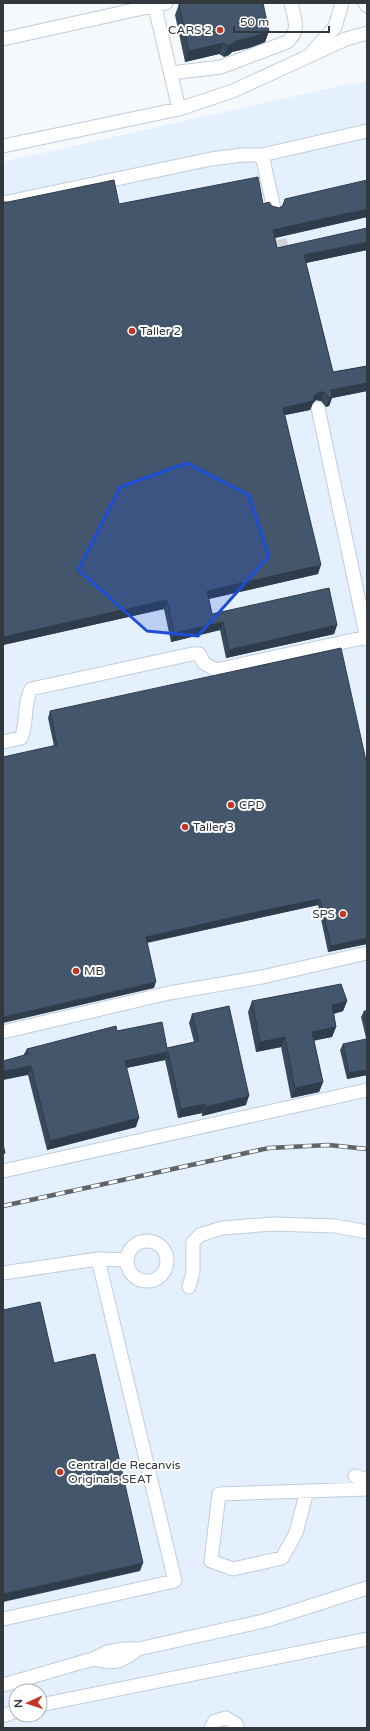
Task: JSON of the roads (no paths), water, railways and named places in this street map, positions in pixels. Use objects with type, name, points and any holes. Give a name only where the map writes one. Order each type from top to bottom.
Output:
[{"type":"street","points":[[170,73],[221,67],[287,42],[293,37],[296,30],[291,3]]},
{"type":"street","points":[[309,56],[336,27],[342,3]]},
{"type":"street","points":[[3,39],[158,4],[170,73],[179,109]]},
{"type":"street","points":[[3,146],[179,109],[233,91],[346,39],[367,33]]},
{"type":"street","points":[[3,203],[211,159],[242,155],[262,155],[367,131]]},
{"type":"street","points":[[262,155],[274,209]]},
{"type":"street","points":[[3,742],[21,738],[25,728],[26,699],[31,689],[192,654],[199,654],[204,662],[216,670],[367,638],[363,594],[318,408]]},
{"type":"street","points":[[3,1032],[169,993],[262,977],[367,953]]},
{"type":"street","points":[[3,1171],[367,1090]]},
{"type":"street","points":[[189,1287],[193,1272],[193,1242],[200,1235],[222,1228],[274,1224],[335,1226],[367,1232]]},
{"type":"street","points":[[3,1273],[98,1259],[127,1260]]},
{"type":"street","points":[[3,1619],[175,1580],[98,1259]]},
{"type":"street","points":[[307,1491],[296,1533],[282,1558],[233,1569],[211,1561],[219,1494],[307,1491],[367,1489]]},
{"type":"street","points":[[3,1684],[93,1659],[107,1652],[124,1649],[138,1649],[264,1621],[367,1588]]},
{"type":"street","points":[[48,1703],[192,1676],[367,1639]]},
{"type":"street","points":[[211,1728],[215,1721],[226,1718],[236,1724],[237,1728]]},
{"type":"tunnel","points":[[276,221],[286,264]]},
{"type":"railway","points":[[3,1206],[269,1148],[329,1145],[367,1149]]},
{"type":"place","name":"CARS 2","points":[[220,30]]},
{"type":"place","name":"Taller 2","points":[[132,331]]},
{"type":"place","name":"CPD","points":[[231,805]]},
{"type":"place","name":"Taller 3","points":[[185,827]]},
{"type":"place","name":"SPS","points":[[343,914]]},
{"type":"place","name":"MB","points":[[76,971]]},
{"type":"place","name":"Central de Recanvis Originals SEAT","points":[[60,1472]]}]
